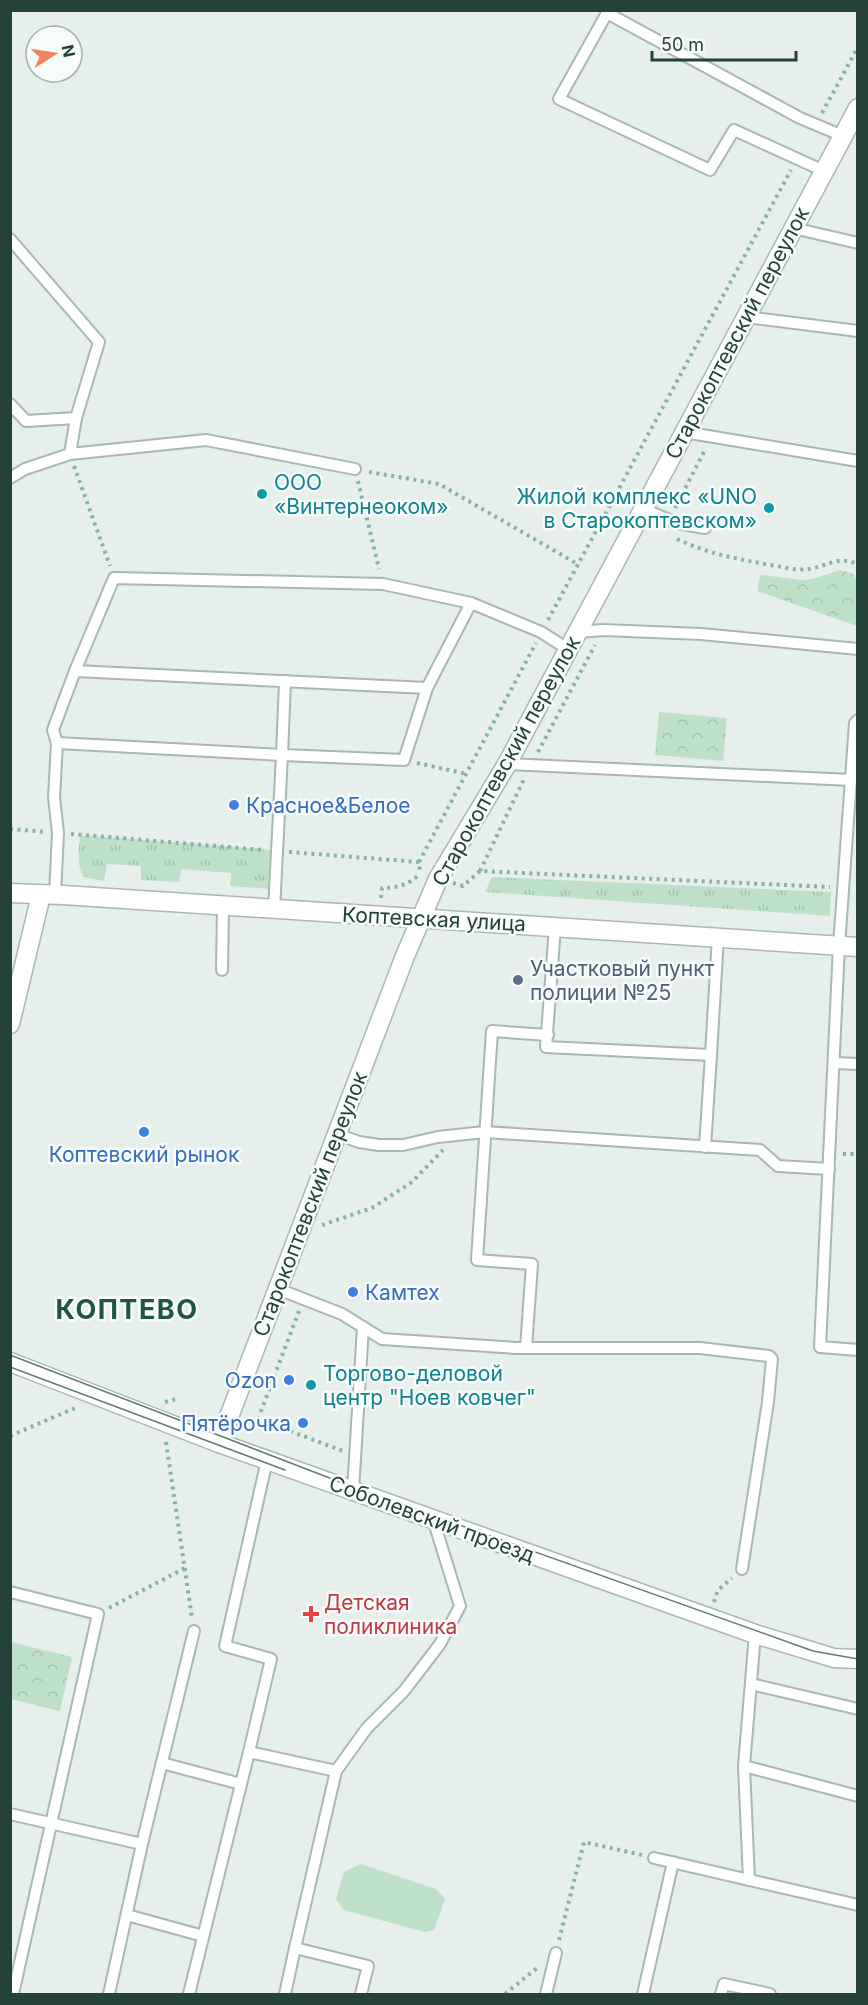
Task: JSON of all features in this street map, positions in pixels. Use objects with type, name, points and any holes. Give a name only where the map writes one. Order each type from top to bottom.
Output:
[{"type":"street","name":"Старокоптевский переулок","points":[[219,1443],[405,956],[438,879],[507,764],[858,108]]},
{"type":"street","name":"Коптевская улица","points":[[10,893],[858,947]]},
{"type":"street","points":[[10,1024],[48,895]]},
{"type":"street","name":"Соболевский проезд","points":[[10,1362],[219,1443],[755,1634],[834,1658],[858,1659]]},
{"type":"lane","points":[[824,171],[734,130],[710,170],[559,99],[607,13],[800,118],[843,136]]},
{"type":"lane","points":[[793,228],[858,243]]},
{"type":"lane","points":[[10,239],[99,342],[76,418],[70,454]]},
{"type":"lane","points":[[746,317],[858,331]]},
{"type":"lane","points":[[10,404],[26,421],[76,418]]},
{"type":"lane","points":[[684,432],[858,461]]},
{"type":"lane","points":[[10,478],[26,469],[70,454],[206,440],[355,469]]},
{"type":"lane","points":[[644,510],[677,523],[705,528]]},
{"type":"lane","points":[[48,895],[58,832],[54,797],[57,743],[53,730],[114,578],[383,584],[471,603],[542,632],[568,650]]},
{"type":"lane","points":[[57,743],[404,760],[428,688],[471,603]]},
{"type":"lane","points":[[578,632],[603,630],[701,634],[858,649]]},
{"type":"lane","points":[[75,671],[428,688]]},
{"type":"lane","points":[[274,910],[285,681]]},
{"type":"lane","points":[[858,720],[855,723],[839,946],[820,1347],[858,1350]]},
{"type":"lane","points":[[507,764],[851,780]]},
{"type":"lane","points":[[222,970],[223,906]]},
{"type":"lane","points":[[555,927],[546,1047],[711,1055]]},
{"type":"lane","points":[[705,1147],[718,937]]},
{"type":"lane","points":[[526,1348],[532,1264],[477,1260],[492,1031],[548,1035]]},
{"type":"lane","points":[[834,1063],[858,1064]]},
{"type":"lane","points":[[337,1134],[359,1142],[379,1145],[403,1145],[485,1132],[760,1150],[778,1166],[829,1169]]},
{"type":"lane","points":[[278,1290],[342,1314],[382,1339],[526,1348],[700,1348],[769,1356],[772,1359],[768,1402],[742,1569]]},
{"type":"lane","points":[[353,1491],[363,1327]]},
{"type":"lane","points":[[189,1995],[271,1659],[225,1646],[267,1460]]},
{"type":"lane","points":[[285,1995],[336,1771],[367,1728],[404,1691],[440,1644],[460,1606],[433,1519]]},
{"type":"lane","points":[[10,1592],[98,1614],[13,1995]]},
{"type":"lane","points":[[109,1995],[142,1844],[194,1631]]},
{"type":"lane","points":[[749,1880],[744,1766],[755,1634]]},
{"type":"lane","points":[[751,1684],[858,1709]]},
{"type":"lane","points":[[249,1752],[336,1771]]},
{"type":"lane","points":[[162,1762],[241,1784]]},
{"type":"lane","points":[[744,1766],[858,1796]]},
{"type":"lane","points":[[10,1814],[142,1844]]},
{"type":"lane","points":[[654,1858],[858,1905]]},
{"type":"lane","points":[[643,1995],[673,1862]]},
{"type":"lane","points":[[127,1915],[203,1936]]},
{"type":"lane","points":[[295,1948],[368,1966],[361,1995]]},
{"type":"lane","points":[[546,1995],[556,1953]]},
{"type":"lane","points":[[721,1995],[724,1984],[770,1995]]},
{"type":"path","points":[[816,124],[858,47]]},
{"type":"path","points":[[419,862],[798,158]]},
{"type":"path","points":[[712,437],[664,528],[669,535],[719,556],[800,570],[816,568],[839,560],[858,565]]},
{"type":"path","points":[[70,454],[114,578]]},
{"type":"path","points":[[383,584],[355,469],[439,484],[579,565]]},
{"type":"path","points":[[404,760],[467,774]]},
{"type":"path","points":[[319,1226],[372,1208],[412,1182],[442,1153],[450,1136]]},
{"type":"path","points":[[303,1299],[258,1419],[355,1455]]},
{"type":"path","points":[[162,1403],[176,1399]]},
{"type":"path","points":[[10,1436],[75,1408]]},
{"type":"path","points":[[165,1441],[194,1631]]},
{"type":"path","points":[[98,1614],[185,1568]]},
{"type":"path","points":[[709,1617],[718,1590],[742,1569]]},
{"type":"path","points":[[505,1995],[556,1953],[584,1842],[654,1858]]},
{"type":"green space","points":[[840,570],[853,574],[857,580],[857,626],[757,591],[762,575],[802,580],[813,579]]},
{"type":"green space","points":[[659,712],[727,718],[723,761],[655,755]]},
{"type":"green space","points":[[80,835],[272,850],[270,889],[230,886],[231,873],[181,869],[179,882],[141,880],[141,866],[107,864],[104,881],[84,877],[79,862]]},
{"type":"green space","points":[[492,877],[831,892],[830,916],[485,892]]},
{"type":"green space","points":[[11,1642],[72,1657],[60,1711],[11,1699]]},
{"type":"green space","points":[[361,1864],[436,1889],[445,1899],[434,1930],[424,1932],[344,1910],[336,1899],[344,1872]]},
{"type":"tram line","points":[[10,1355],[353,1487],[813,1651],[858,1659]]},
{"type":"tram line","points":[[10,1367],[285,1470]]},
{"type":"place","name":"ООО «Винтернеоком»","points":[[262,494]]},
{"type":"place","name":"Жилой комплекс «UNO в Старокоптевском»","points":[[769,508]]},
{"type":"place","name":"Красное&Белое","points":[[234,805]]},
{"type":"place","name":"Участковый пункт полиции №25","points":[[518,980]]},
{"type":"place","name":"Коптевский рынок","points":[[144,1132]]},
{"type":"place","name":"Камтех","points":[[353,1292]]},
{"type":"place","name":"Ozon","points":[[289,1380]]},
{"type":"place","name":"Торгово-деловой центр \"Ноев ковчег\"","points":[[311,1385]]},
{"type":"place","name":"Пятёрочка","points":[[303,1423]]},
{"type":"place","name":"Детская поликлиника","points":[[311,1614]]},
{"type":"district","name":"КОПТЕВО","points":[[127,1309]]}]
